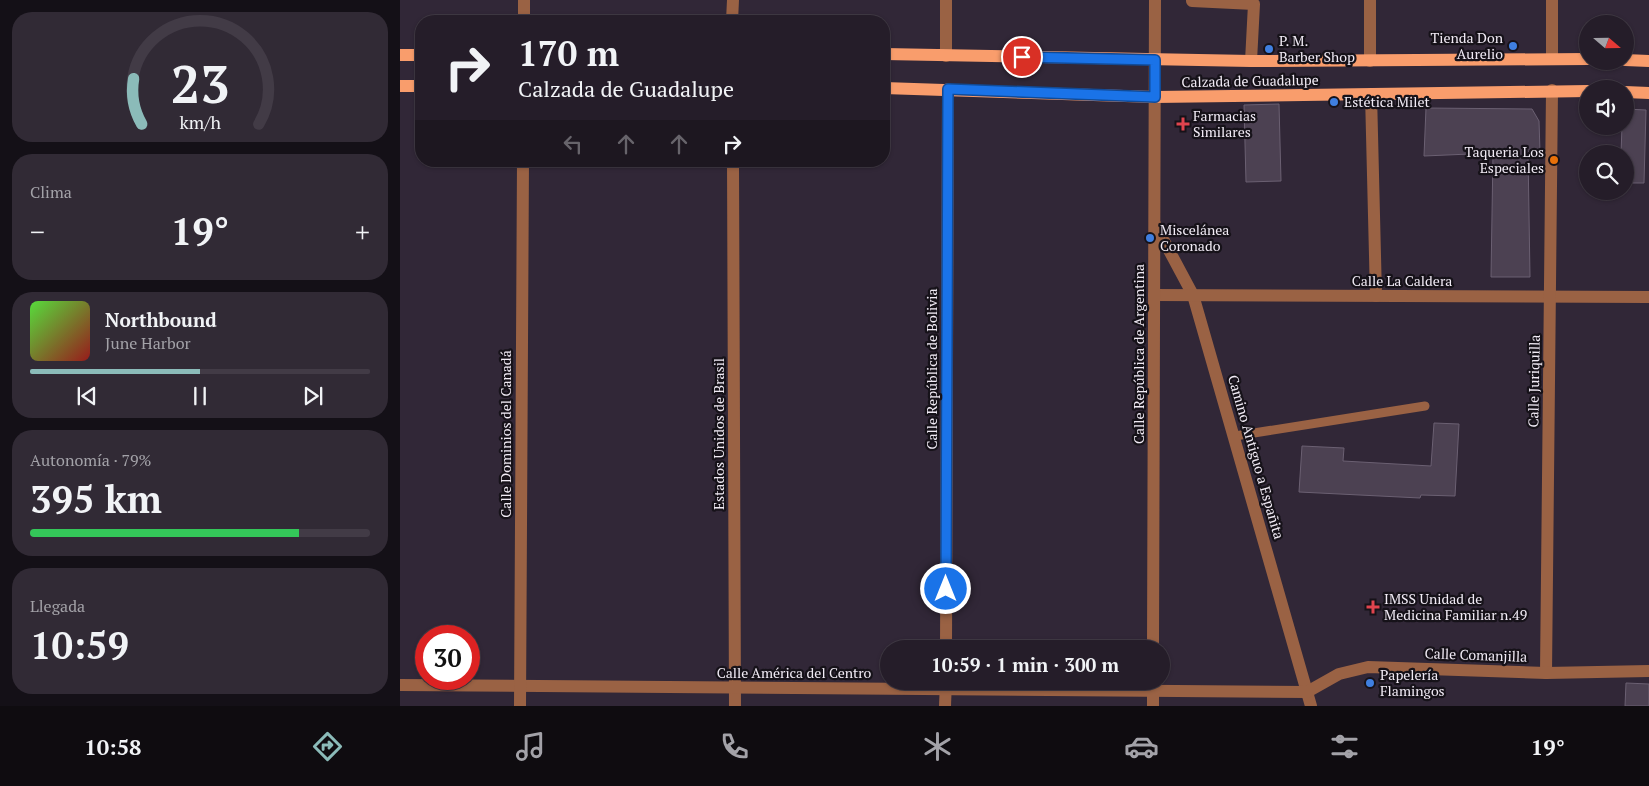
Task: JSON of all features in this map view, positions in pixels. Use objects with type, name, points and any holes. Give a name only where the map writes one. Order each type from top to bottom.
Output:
[{"type":"main road","name":"Calzada de Guadalupe","points":[[890,54],[1251,61],[1579,58]]},
{"type":"main road","points":[[400,55],[415,55]]},
{"type":"main road","points":[[1634,60],[1649,60]]},
{"type":"main road","points":[[400,86],[415,86]]},
{"type":"main road","name":"Calzada de Guadalupe","points":[[890,88],[1155,97],[1579,91]]},
{"type":"main road","points":[[1634,92],[1649,93]]},
{"type":"street","points":[[524,0],[524,15]]},
{"type":"street","points":[[732,15],[733,0]]},
{"type":"street","points":[[946,0],[946,56]]},
{"type":"street","name":"Calle República de Argentina","points":[[1153,640],[1155,0]]},
{"type":"street","points":[[1370,0],[1370,61]]},
{"type":"street","points":[[1552,0],[1552,57]]},
{"type":"street","name":"Calzada de Guadalupe","points":[[1192,1],[1254,4],[1251,61]]},
{"type":"street","name":"Calle República de Bolivia","points":[[946,640],[948,89]]},
{"type":"street","name":"Calle Juriquilla","points":[[1546,673],[1552,90]]},
{"type":"street","points":[[1371,94],[1376,296]]},
{"type":"street","name":"Calle Dominios del Canadá","points":[[520,706],[523,167]]},
{"type":"street","name":"Estados Unidos de Brasil","points":[[733,167],[734,706]]},
{"type":"street","name":"Camino Antiguo a Españita","points":[[1154,222],[1193,295],[1311,706]]},
{"type":"street","name":"Calle La Caldera","points":[[1154,295],[1649,297]]},
{"type":"street","name":"Calle Comanjilla","points":[[1307,692],[1339,674],[1368,667],[1546,673],[1649,671]]},
{"type":"street","name":"Calle América del Centro","points":[[400,685],[735,687],[880,686]]},
{"type":"street","name":"Calle América del Centro","points":[[1170,687],[1307,692]]},
{"type":"street","points":[[945,706],[946,690]]},
{"type":"street","points":[[1153,690],[1153,706]]},
{"type":"lane","points":[[1235,436],[1425,406]]},
{"type":"building","points":[[1279,104],[1281,181],[1246,182],[1244,105]]},
{"type":"building","points":[[1426,108],[1532,109],[1539,121],[1540,152],[1528,152],[1530,277],[1491,277],[1493,153],[1424,156]]},
{"type":"building","points":[[1634,109],[1646,110],[1644,183],[1634,183],[1634,145],[1621,145],[1622,135],[1634,135]]},
{"type":"building","points":[[1434,423],[1459,424],[1455,496],[1421,495],[1420,498],[1299,492],[1302,446],[1344,448],[1343,461],[1431,466]]},
{"type":"building","points":[[1626,683],[1649,684],[1649,706],[1625,706]]},
{"type":"place","name":"Tienda Don Aurelio","points":[[1513,46]]},
{"type":"place","name":"P. M. Barber Shop","points":[[1269,49]]},
{"type":"place","name":"Estética Milet","points":[[1334,102]]},
{"type":"place","name":"Farmacias Similares","points":[[1183,124]]},
{"type":"place","name":"Taqueria Los Especiales","points":[[1554,160]]},
{"type":"place","name":"Miscelánea Coronado","points":[[1150,238]]},
{"type":"place","name":"IMSS Unidad de Medicina Familiar n.49","points":[[1373,607]]},
{"type":"place","name":"Papelería Flamingos","points":[[1370,683]]},
{"type":"route","points":[[946,589],[948,89],[1155,97],[1155,60],[1022,57]]}]
